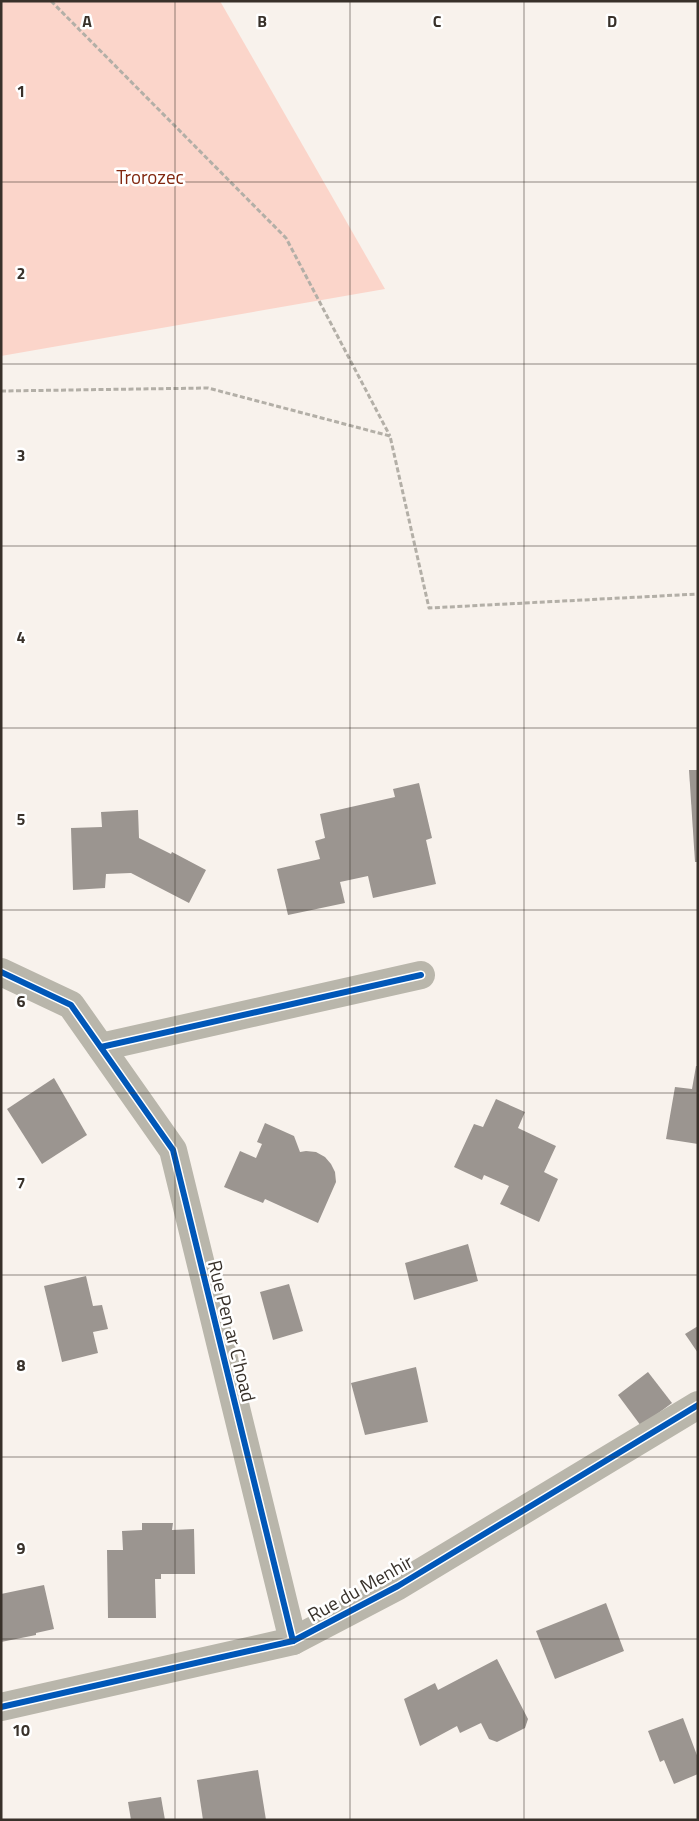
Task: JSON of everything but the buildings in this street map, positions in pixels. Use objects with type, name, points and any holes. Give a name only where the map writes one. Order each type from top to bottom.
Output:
[{"type":"street","name":"Rue Pen ar C'hoad","points":[[1,972],[71,1005],[172,1150],[293,1641]]},
{"type":"street","points":[[101,1047],[421,976]]},
{"type":"street","name":"Rue du Menhir","points":[[1,1707],[293,1641],[398,1586],[698,1405]]},
{"type":"path","points":[[52,1],[286,238],[390,436],[429,608],[698,594]]},
{"type":"path","points":[[1,391],[208,388],[390,436]]},
{"type":"green space","name":"Trorozec","points":[[1,1],[220,1],[385,289],[1,356]]},
{"type":"cycle path","points":[[1,972],[71,1005],[173,1150],[293,1641]]},
{"type":"cycle path","points":[[101,1047],[421,975]]},
{"type":"cycle path","points":[[1,1707],[293,1641],[398,1586],[698,1405]]}]
